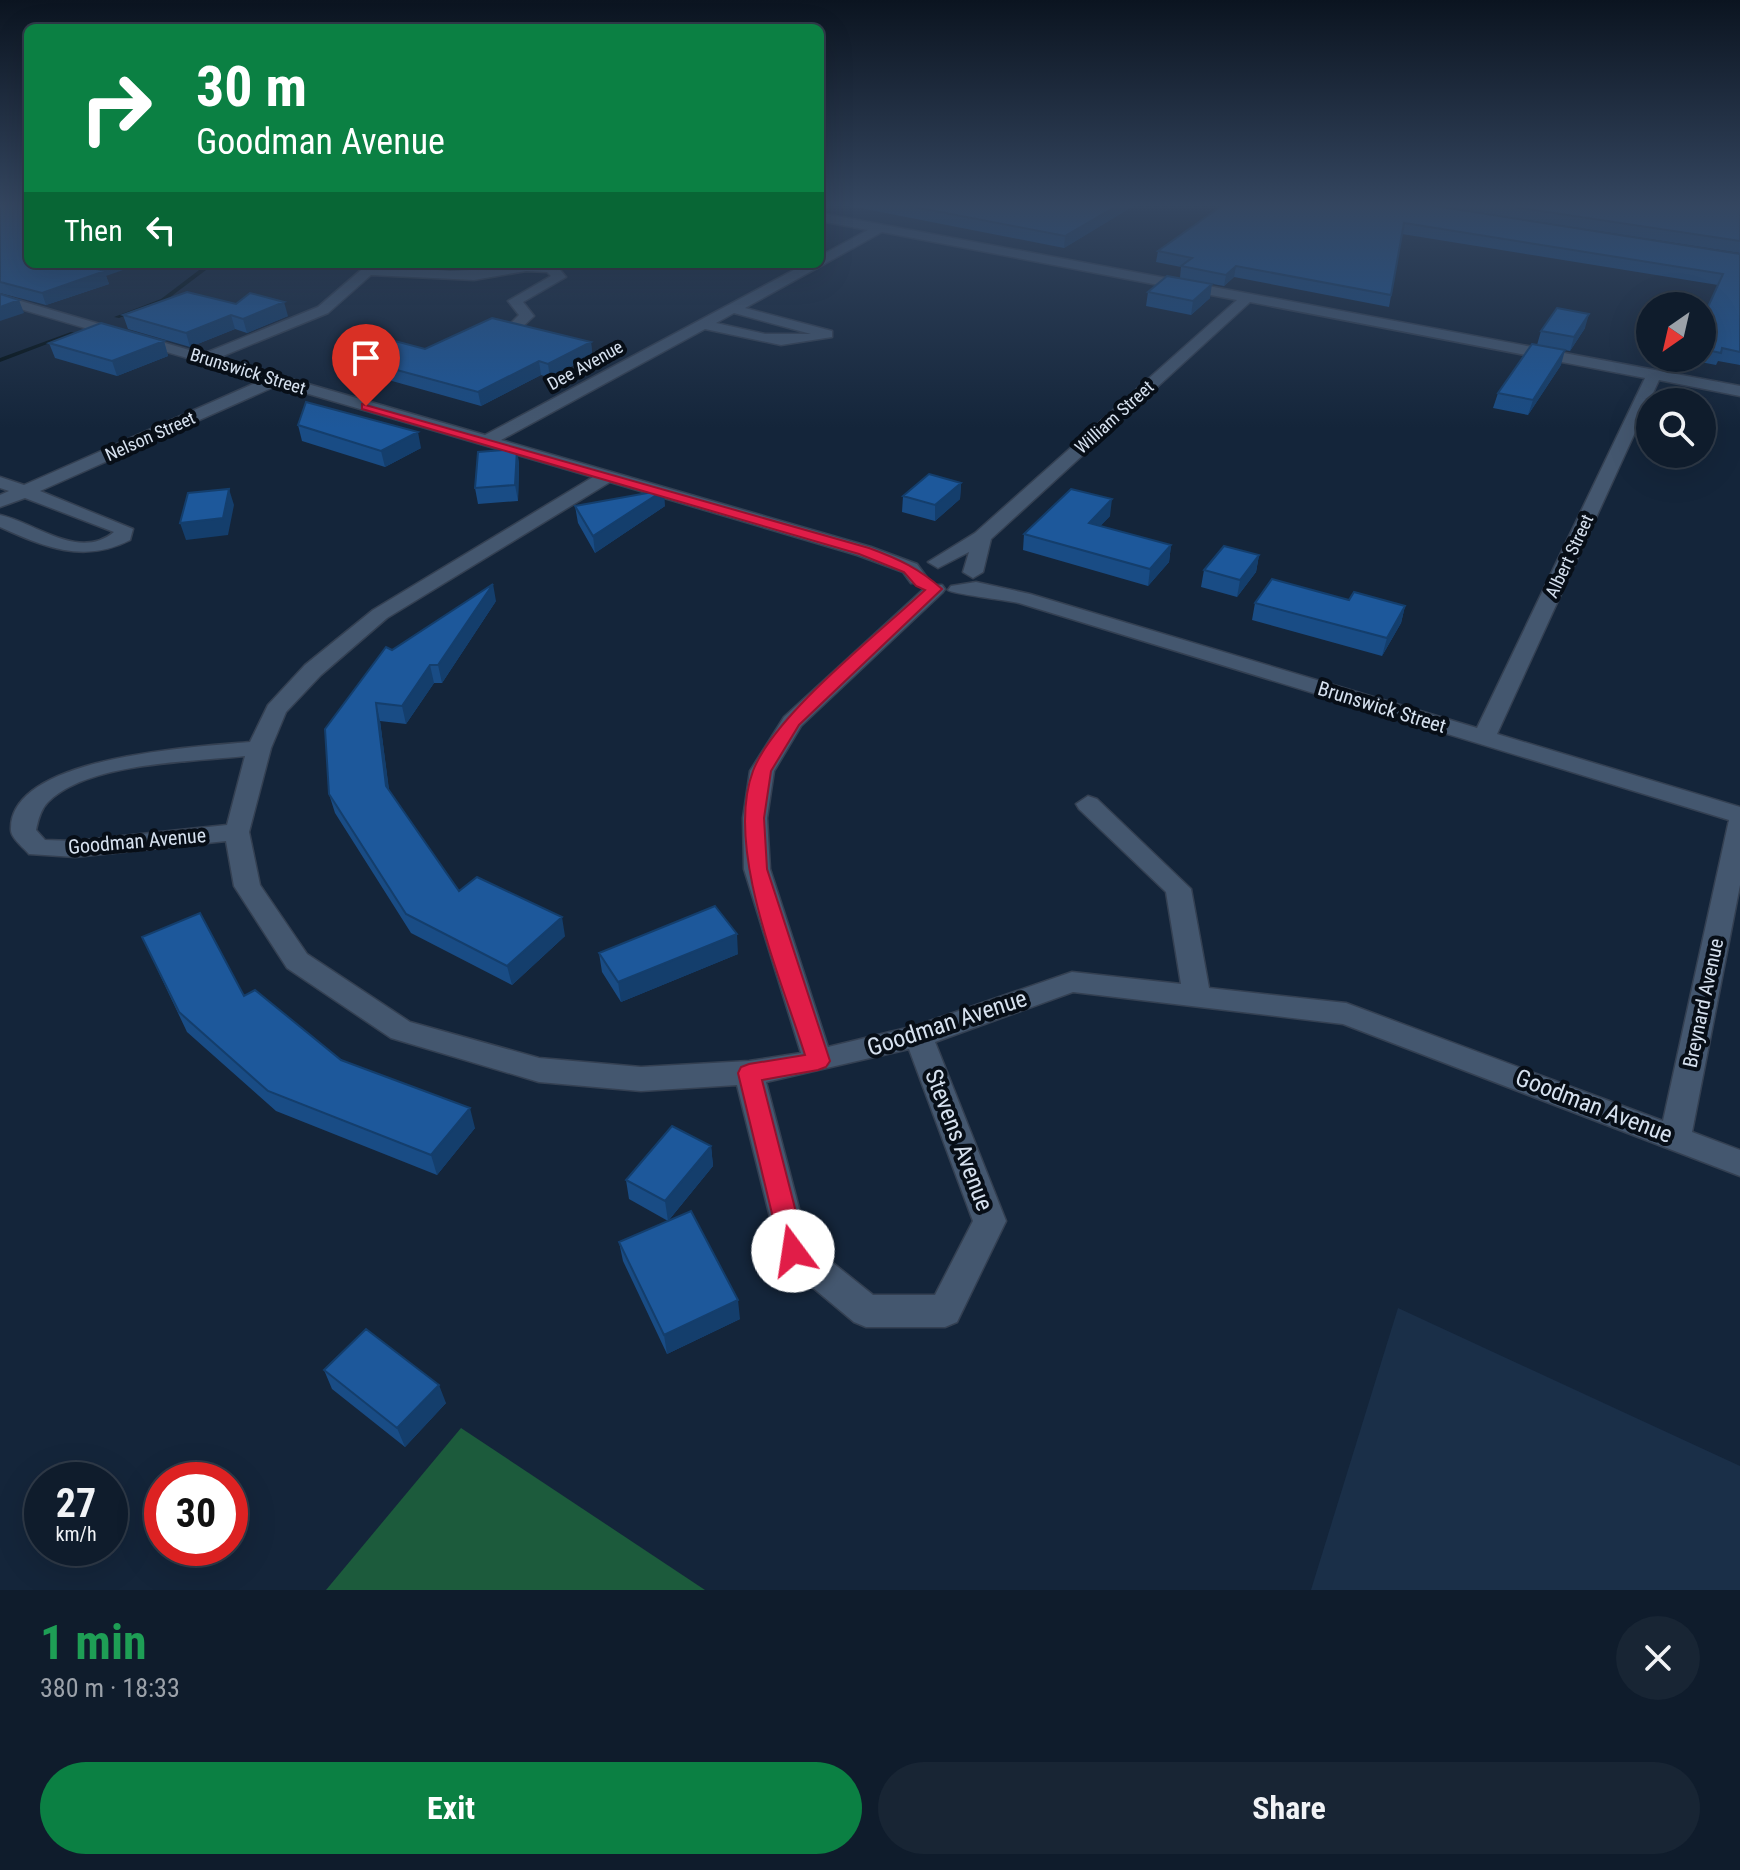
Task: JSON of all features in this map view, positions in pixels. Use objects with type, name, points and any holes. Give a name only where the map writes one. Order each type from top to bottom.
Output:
[{"type":"street","points":[[205,358],[323,310],[359,279]]},
{"type":"street","points":[[514,327],[527,316],[515,301],[555,279]]},
{"type":"street","name":"Dee Avenue","points":[[487,441],[788,279]]},
{"type":"street","points":[[1147,279],[1740,391]]},
{"type":"street","name":"William Street","points":[[952,581],[920,569],[982,537],[1247,298]]},
{"type":"street","name":"Brunswick Street","points":[[0,299],[864,551],[952,581],[1023,598],[1740,815]]},
{"type":"street","points":[[703,324],[779,342],[807,342],[827,334],[734,309]]},
{"type":"street","name":"Albert Street","points":[[1484,738],[1654,375]]},
{"type":"street","name":"Nelson Street","points":[[0,502],[276,380]]},
{"type":"street","name":"Goodman Avenue","points":[[608,476],[380,614],[313,670],[276,710],[259,748],[237,832],[247,886],[297,961],[401,1030],[539,1070],[641,1079],[749,1073],[818,1061],[918,1036],[1072,982],[1346,1014],[1740,1163]]},
{"type":"street","points":[[0,482],[124,529],[123,536],[95,548],[73,550],[0,520]]},
{"type":"street","points":[[818,1061],[757,869],[755,818],[762,771],[792,722],[952,581],[982,537]]},
{"type":"street","name":"Brunswick Street","points":[[864,551],[960,564],[952,581]]},
{"type":"street","name":"Goodman Avenue","points":[[237,832],[75,849],[38,848],[23,831],[29,810],[47,790],[77,778],[135,762],[259,748]]},
{"type":"street","points":[[1088,804],[1178,889],[1197,997]]},
{"type":"street","name":"Breynard Avenue","points":[[1675,1137],[1740,822]]},
{"type":"street","name":"Stevens Avenue","points":[[749,1073],[793,1251],[866,1311],[945,1311],[990,1221],[918,1036]]},
{"type":"shaded area","points":[[1398,1308],[1740,1466],[1740,1590],[1311,1590]]},
{"type":"green space","points":[[461,1428],[705,1590],[326,1590]]},
{"type":"building","points":[[0,279],[82,279],[42,293],[0,282]]},
{"type":"building","points":[[1163,279],[1212,284],[1193,301],[1148,292]]},
{"type":"building","points":[[1307,279],[1394,279],[1391,295]]},
{"type":"building","points":[[1721,279],[1740,279],[1740,352],[1722,348],[1721,353],[1716,352],[1715,292]]},
{"type":"building","points":[[187,292],[236,304],[250,293],[284,302],[243,319],[231,315],[186,333],[123,315]]},
{"type":"building","points":[[0,294],[19,300],[0,307]]},
{"type":"building","points":[[1557,308],[1589,314],[1574,337],[1541,331]]},
{"type":"building","points":[[492,318],[591,342],[548,364],[539,361],[478,392],[356,359],[395,341],[425,349]]},
{"type":"building","points":[[101,323],[164,341],[112,361],[49,343]]},
{"type":"building","points":[[1532,344],[1565,350],[1533,400],[1498,393]]},
{"type":"building","points":[[306,402],[418,432],[381,451],[298,425]]},
{"type":"building","points":[[517,449],[515,485],[475,488],[478,452]]},
{"type":"building","points":[[929,474],[961,483],[935,505],[903,496]]},
{"type":"building","points":[[229,489],[223,518],[180,523],[188,493]]},
{"type":"building","points":[[1071,489],[1112,499],[1089,523],[1171,545],[1150,569],[1024,534]]},
{"type":"building","points":[[664,490],[593,536],[575,506]]},
{"type":"building","points":[[1224,546],[1259,555],[1240,580],[1204,570]]},
{"type":"building","points":[[1272,579],[1349,600],[1354,592],[1405,606],[1387,638],[1255,603]]},
{"type":"building","points":[[493,584],[438,665],[430,665],[402,706],[376,703],[386,786],[459,891],[477,877],[562,917],[507,966],[406,914],[329,794],[325,729],[386,647],[392,650]]},
{"type":"building","points":[[715,906],[737,934],[618,982],[599,953]]},
{"type":"building","points":[[200,913],[244,996],[255,990],[341,1060],[470,1108],[431,1155],[268,1091],[179,1012],[142,937]]},
{"type":"building","points":[[672,1126],[711,1146],[665,1201],[626,1180]]},
{"type":"building","points":[[691,1211],[738,1300],[664,1335],[619,1242]]},
{"type":"building","points":[[366,1329],[439,1385],[397,1428],[324,1370]]},
{"type":"waterway","points":[[117,317],[163,300],[191,279]]},
{"type":"waterway","points":[[0,360],[73,333]]},
{"type":"route","points":[[366,406],[864,551],[910,568],[921,583],[935,589],[792,722],[762,771],[755,818],[757,869],[818,1061],[749,1073],[793,1251]]}]
